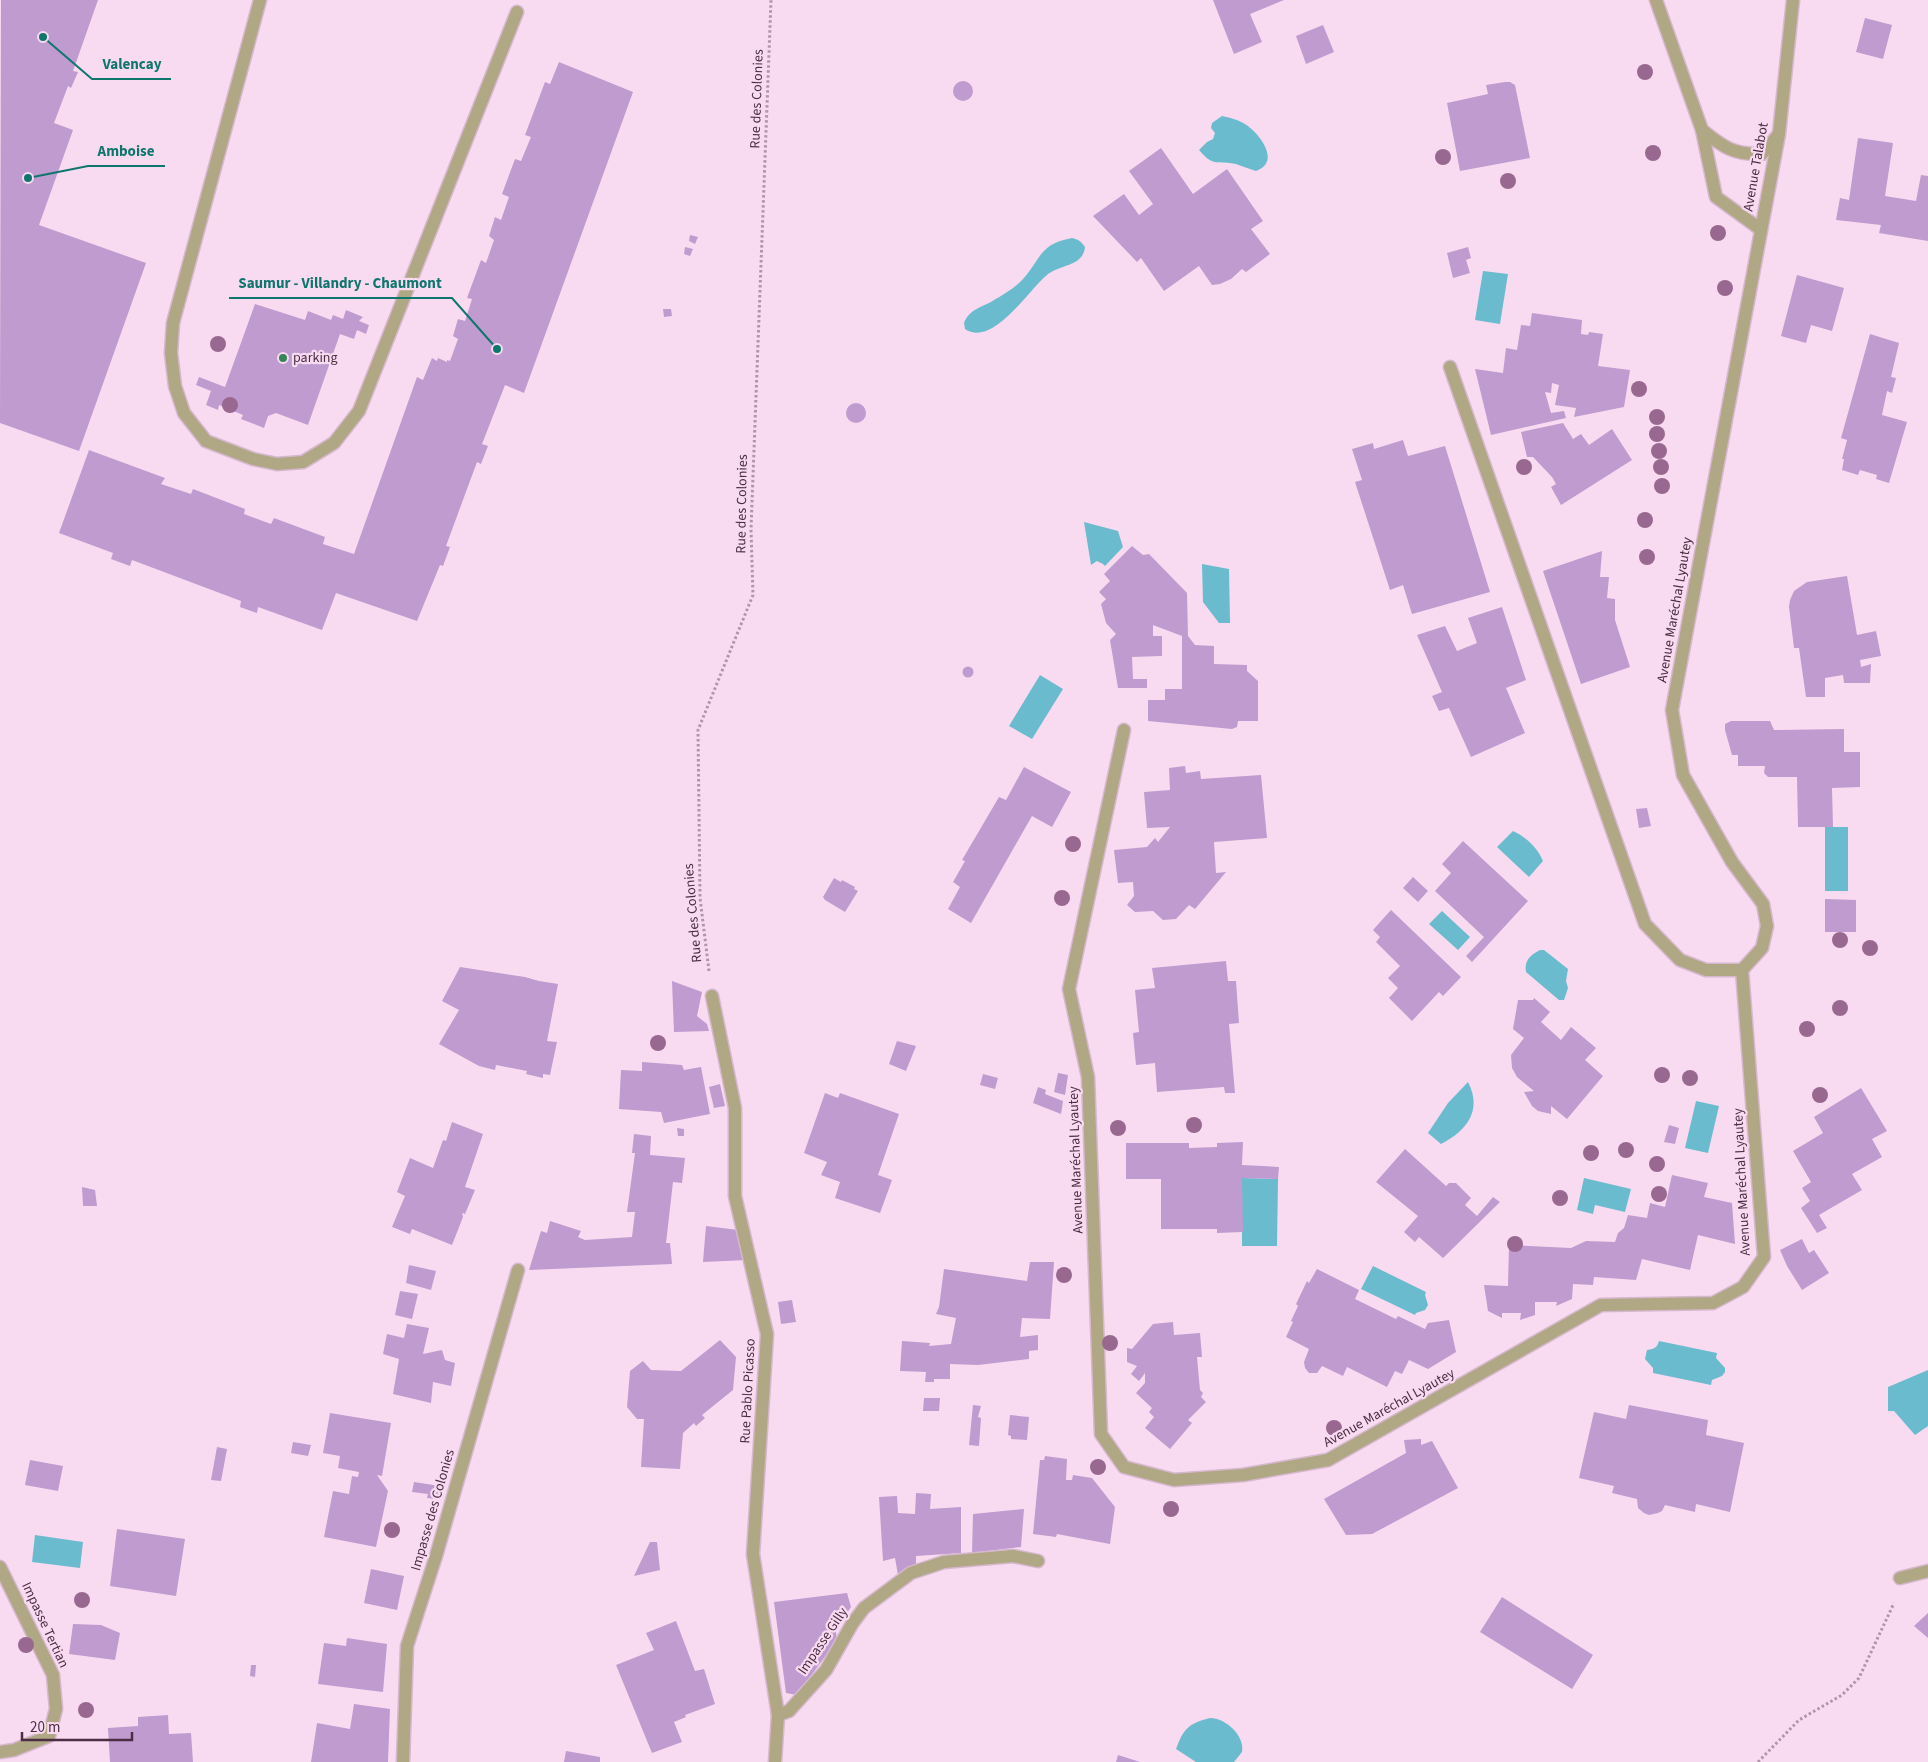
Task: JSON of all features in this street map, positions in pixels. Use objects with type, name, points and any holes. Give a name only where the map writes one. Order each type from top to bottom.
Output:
[{"type":"street","points":[[260,0],[173,323],[171,353],[175,386],[184,413],[206,442],[253,459],[277,464],[304,462],[334,443],[359,412],[517,12]]},
{"type":"street","name":"Avenue Talabot","points":[[1656,0],[1702,130],[1716,197],[1760,229],[1779,134],[1793,0]]},
{"type":"street","points":[[1702,130],[1720,145],[1743,155],[1762,154],[1779,134]]},
{"type":"street","name":"Avenue Maréchal Lyautey","points":[[1124,730],[1069,989],[1088,1077],[1102,1434],[1124,1467],[1174,1480],[1243,1475],[1328,1460],[1601,1305],[1713,1303],[1743,1287],[1764,1257],[1742,970],[1762,948],[1767,926],[1763,904],[1732,862],[1682,774],[1672,710],[1760,229]]},
{"type":"street","points":[[1450,367],[1645,924],[1680,960],[1706,970],[1742,970]]},
{"type":"street","name":"Rue Pablo Picasso","points":[[712,996],[735,1108],[735,1196],[767,1334],[754,1554],[778,1715],[774,1762]]},
{"type":"street","name":"Impasse des Colonies","points":[[402,1762],[407,1646],[436,1556],[518,1270]]},
{"type":"street","name":"Impasse Gilly","points":[[778,1715],[789,1711],[826,1670],[852,1624],[864,1608],[911,1573],[944,1562],[1013,1556],[1038,1561]]},
{"type":"street","name":"Impasse Tertian","points":[[0,1567],[53,1675],[56,1709],[48,1736],[14,1750],[0,1752]]},
{"type":"street","points":[[1900,1578],[1928,1571]]},
{"type":"path","name":"Rue des Colonies","points":[[712,996],[700,898],[698,730],[754,594],[751,529],[771,0]]},
{"type":"path","points":[[1758,1762],[1799,1720],[1842,1695],[1859,1678],[1893,1606],[1900,1578]]},
{"type":"water","points":[[1222,116],[1245,124],[1259,136],[1268,156],[1267,162],[1263,167],[1256,171],[1236,164],[1216,162],[1204,156],[1199,150],[1213,139],[1215,133],[1211,128],[1212,123]]},
{"type":"water","points":[[1072,238],[1080,241],[1085,247],[1076,262],[1052,271],[1047,275],[999,324],[976,333],[965,329],[964,323],[970,314],[990,303],[1023,279],[1047,248]]},
{"type":"water","points":[[1483,271],[1508,274],[1500,324],[1475,320]]},
{"type":"water","points":[[1084,522],[1118,531],[1123,547],[1105,566],[1097,561],[1091,565]]},
{"type":"water","points":[[1202,564],[1229,569],[1230,623],[1219,623],[1203,602]]},
{"type":"water","points":[[1040,675],[1063,689],[1032,739],[1009,726]]},
{"type":"water","points":[[1825,827],[1848,827],[1848,891],[1825,891]]},
{"type":"water","points":[[1513,831],[1531,843],[1543,861],[1529,877],[1497,847]]},
{"type":"water","points":[[1442,911],[1470,937],[1458,950],[1429,924]]},
{"type":"water","points":[[1540,950],[1544,950],[1568,969],[1566,981],[1568,988],[1564,1000],[1559,1000],[1526,972],[1526,965],[1529,959]]},
{"type":"water","points":[[1468,1082],[1474,1102],[1470,1119],[1458,1133],[1441,1144],[1428,1133],[1448,1103]]},
{"type":"water","points":[[1696,1101],[1719,1106],[1708,1153],[1685,1148]]},
{"type":"water","points":[[1242,1178],[1278,1179],[1277,1246],[1242,1246]]},
{"type":"water","points":[[1584,1178],[1631,1189],[1625,1212],[1595,1205],[1593,1214],[1577,1210]]},
{"type":"water","points":[[1373,1266],[1426,1292],[1428,1305],[1425,1310],[1415,1315],[1361,1289]]},
{"type":"water","points":[[1659,1341],[1717,1353],[1716,1358],[1725,1368],[1725,1372],[1722,1376],[1712,1380],[1711,1385],[1653,1373],[1653,1368],[1645,1359],[1647,1350],[1655,1348]]},
{"type":"water","points":[[1928,1370],[1928,1426],[1915,1435],[1894,1411],[1888,1411],[1888,1387]]},
{"type":"water","points":[[35,1535],[83,1542],[80,1568],[32,1562]]},
{"type":"water","points":[[1210,1718],[1222,1721],[1228,1725],[1241,1740],[1242,1752],[1234,1762],[1196,1762],[1176,1749],[1181,1736],[1188,1728],[1197,1722]]},
{"type":"building","points":[[1,0],[98,0],[73,71],[78,72],[71,88],[68,86],[54,123],[73,130],[39,225],[146,263],[79,451],[0,423]]},
{"type":"building","points":[[1213,0],[1284,0],[1250,14],[1262,42],[1234,54]]},
{"type":"building","points":[[1865,18],[1892,25],[1883,59],[1856,52]]},
{"type":"building","points":[[1323,25],[1334,52],[1306,64],[1296,36]]},
{"type":"building","points":[[559,62],[633,92],[524,393],[505,385],[482,444],[488,446],[481,464],[477,462],[446,546],[450,547],[443,566],[440,565],[417,621],[336,593],[322,630],[258,607],[257,613],[240,607],[241,601],[132,560],[130,566],[111,559],[113,553],[59,533],[89,450],[165,478],[161,484],[191,494],[193,489],[245,509],[244,514],[271,524],[274,518],[325,537],[323,544],[354,554],[417,377],[423,380],[432,358],[437,361],[438,358],[447,362],[447,360],[450,361],[458,339],[453,336],[458,319],[465,321],[472,299],[467,298],[481,260],[486,263],[494,240],[489,236],[495,217],[501,220],[509,197],[502,194],[515,159],[521,161],[531,137],[525,135],[545,82],[550,84]]},
{"type":"building","points":[[959,81],[967,81],[973,87],[973,95],[967,101],[959,101],[953,95],[953,87]]},
{"type":"building","points":[[1505,82],[1515,85],[1530,158],[1460,171],[1447,103],[1488,94],[1486,85]]},
{"type":"building","points":[[1858,138],[1893,143],[1885,196],[1916,201],[1921,175],[1928,176],[1928,241],[1879,233],[1881,225],[1836,220],[1840,198],[1849,200]]},
{"type":"building","points":[[1161,148],[1193,194],[1227,169],[1263,221],[1251,229],[1270,254],[1246,272],[1242,269],[1231,279],[1220,284],[1212,285],[1199,266],[1164,291],[1141,258],[1137,262],[1093,216],[1124,194],[1139,215],[1153,204],[1129,171]]},
{"type":"building","points":[[690,235],[698,237],[695,244],[689,241]]},
{"type":"building","points":[[685,247],[693,249],[690,256],[684,254]]},
{"type":"building","points":[[1468,247],[1471,258],[1466,260],[1470,273],[1453,278],[1447,253]]},
{"type":"building","points":[[1797,275],[1844,288],[1832,331],[1811,325],[1806,343],[1781,336]]},
{"type":"building","name":"parking","points":[[255,304],[305,320],[308,311],[331,320],[333,315],[343,319],[346,310],[363,317],[359,321],[369,325],[366,334],[357,330],[354,339],[340,334],[308,425],[276,413],[268,416],[264,428],[241,419],[243,415],[219,405],[218,410],[206,405],[211,391],[196,385],[199,377],[225,387]]},
{"type":"building","points":[[663,309],[671,309],[672,316],[664,317]]},
{"type":"building","points":[[1532,313],[1582,320],[1581,334],[1588,335],[1589,332],[1603,334],[1598,366],[1630,370],[1624,407],[1574,417],[1576,408],[1555,405],[1559,385],[1552,383],[1551,393],[1545,392],[1551,413],[1564,411],[1566,418],[1491,435],[1475,369],[1503,373],[1506,348],[1517,350],[1521,325],[1530,326]]},
{"type":"building","points":[[1870,334],[1899,343],[1891,377],[1896,378],[1892,393],[1887,391],[1882,415],[1907,422],[1889,483],[1876,479],[1877,475],[1860,470],[1858,475],[1842,470],[1844,459],[1842,459],[1847,440],[1841,438]]},
{"type":"building","points":[[852,403],[860,403],[866,409],[866,417],[860,423],[852,423],[846,417],[846,409]]},
{"type":"building","points":[[1563,423],[1573,439],[1581,434],[1589,445],[1612,429],[1632,460],[1561,505],[1551,487],[1556,484],[1552,477],[1533,457],[1527,457],[1521,432]]},
{"type":"building","points":[[1403,440],[1408,456],[1445,446],[1490,592],[1412,614],[1403,585],[1390,590],[1355,482],[1362,480],[1352,449],[1373,443],[1374,449]]},
{"type":"building","points":[[1132,546],[1143,555],[1149,554],[1187,593],[1188,636],[1195,645],[1214,646],[1214,664],[1247,665],[1247,671],[1258,681],[1258,721],[1238,721],[1237,727],[1232,729],[1148,721],[1148,700],[1165,700],[1165,689],[1182,689],[1182,636],[1153,625],[1153,636],[1162,636],[1162,656],[1132,657],[1133,679],[1147,679],[1147,688],[1118,688],[1110,640],[1116,634],[1106,623],[1101,604],[1106,599],[1099,592],[1110,581],[1104,574]]},
{"type":"building","points":[[1602,551],[1600,577],[1609,577],[1607,598],[1615,599],[1615,620],[1630,667],[1581,684],[1543,571]]},
{"type":"building","points":[[1847,576],[1857,635],[1876,631],[1881,656],[1860,660],[1861,667],[1871,664],[1870,683],[1844,683],[1843,675],[1825,678],[1825,697],[1806,697],[1799,648],[1794,648],[1789,607],[1790,600],[1794,591],[1807,582]]},
{"type":"building","points":[[1502,607],[1526,680],[1506,688],[1525,733],[1471,757],[1449,708],[1439,711],[1432,696],[1442,692],[1417,635],[1445,626],[1457,651],[1477,643],[1468,618]]},
{"type":"building","points":[[968,666],[974,672],[968,678],[962,672]]},
{"type":"building","points":[[1731,721],[1770,721],[1774,730],[1844,729],[1844,752],[1860,752],[1860,787],[1832,788],[1833,827],[1798,827],[1797,777],[1768,777],[1764,773],[1765,766],[1738,766],[1738,755],[1732,755],[1725,730],[1725,724]]},
{"type":"building","points":[[1185,766],[1186,773],[1200,771],[1201,779],[1261,775],[1267,838],[1214,842],[1216,873],[1226,872],[1195,909],[1189,905],[1176,919],[1163,920],[1153,911],[1135,912],[1127,905],[1134,896],[1133,882],[1118,883],[1114,850],[1147,847],[1155,838],[1158,842],[1170,827],[1147,828],[1144,792],[1170,790],[1169,768]]},
{"type":"building","points":[[1024,767],[1071,792],[1052,827],[1032,816],[971,923],[948,909],[960,887],[953,882],[965,861],[962,860],[999,797],[1006,800]]},
{"type":"building","points":[[1647,808],[1651,826],[1639,828],[1636,809]]},
{"type":"building","points":[[1463,841],[1528,901],[1472,962],[1466,956],[1484,937],[1435,891],[1451,873],[1442,864]]},
{"type":"building","points":[[1413,877],[1428,891],[1418,902],[1403,888]]},
{"type":"building","points":[[834,878],[855,887],[854,889],[858,891],[845,912],[823,897]]},
{"type":"building","points":[[1825,899],[1856,900],[1856,932],[1825,932]]},
{"type":"building","points":[[1391,910],[1461,977],[1443,996],[1439,992],[1412,1021],[1389,998],[1398,988],[1388,978],[1400,966],[1376,942],[1380,937],[1373,930]]},
{"type":"building","points":[[1226,961],[1228,981],[1236,981],[1239,1023],[1229,1024],[1235,1093],[1225,1093],[1224,1087],[1157,1092],[1155,1063],[1136,1065],[1133,1033],[1139,1032],[1135,990],[1155,988],[1152,968]]},
{"type":"building","points":[[460,967],[558,984],[547,1041],[557,1042],[550,1075],[543,1074],[543,1078],[526,1074],[527,1071],[496,1065],[495,1070],[479,1066],[439,1044],[459,1010],[442,1001]]},
{"type":"building","points":[[672,981],[702,992],[697,1016],[707,1024],[709,1031],[674,1032]]},
{"type":"building","points":[[1534,998],[1550,1012],[1541,1022],[1561,1040],[1571,1027],[1596,1048],[1585,1060],[1603,1076],[1567,1119],[1551,1106],[1551,1114],[1538,1111],[1532,1106],[1524,1092],[1534,1091],[1517,1077],[1512,1068],[1511,1055],[1524,1038],[1513,1029],[1518,1000],[1533,1000]]},
{"type":"building","points":[[897,1041],[916,1046],[906,1071],[889,1064]]},
{"type":"building","points":[[642,1062],[682,1065],[684,1070],[701,1067],[710,1114],[664,1123],[661,1112],[619,1109],[621,1070],[642,1071]]},
{"type":"building","points":[[1058,1073],[1068,1075],[1065,1095],[1054,1092]]},
{"type":"building","points":[[983,1074],[998,1078],[995,1089],[980,1085]]},
{"type":"building","points":[[720,1084],[725,1106],[714,1108],[709,1087]]},
{"type":"building","points":[[1038,1087],[1046,1090],[1045,1094],[1063,1101],[1061,1114],[1033,1103]]},
{"type":"building","points":[[1861,1088],[1887,1131],[1872,1139],[1882,1157],[1852,1174],[1862,1190],[1819,1215],[1827,1228],[1817,1233],[1801,1208],[1810,1201],[1802,1188],[1811,1182],[1793,1151],[1823,1133],[1814,1117]]},
{"type":"building","points":[[825,1093],[838,1098],[840,1093],[899,1114],[878,1175],[892,1180],[880,1213],[835,1198],[840,1182],[821,1175],[827,1162],[804,1153]]},
{"type":"building","points":[[452,1122],[483,1134],[465,1187],[475,1190],[465,1214],[462,1213],[463,1217],[452,1245],[412,1229],[410,1234],[392,1227],[405,1196],[397,1192],[410,1158],[433,1168],[443,1140],[446,1141]]},
{"type":"building","points":[[1669,1125],[1679,1128],[1675,1144],[1664,1142]]},
{"type":"building","points":[[677,1128],[684,1129],[684,1136],[678,1136]]},
{"type":"building","points":[[634,1134],[651,1136],[650,1155],[685,1158],[682,1183],[673,1182],[666,1243],[670,1243],[672,1264],[529,1270],[541,1231],[547,1233],[550,1221],[581,1231],[578,1237],[585,1240],[632,1237],[635,1212],[627,1212],[635,1153],[632,1153]]},
{"type":"building","points":[[1243,1142],[1242,1165],[1279,1167],[1278,1179],[1242,1178],[1243,1232],[1217,1233],[1217,1229],[1161,1229],[1161,1179],[1126,1179],[1126,1143],[1189,1143],[1189,1148],[1217,1147],[1217,1143]]},
{"type":"building","points":[[1405,1149],[1446,1186],[1449,1183],[1456,1183],[1471,1198],[1465,1205],[1477,1216],[1493,1197],[1500,1202],[1443,1258],[1419,1237],[1415,1242],[1404,1232],[1418,1216],[1376,1182]]},
{"type":"building","points":[[1672,1175],[1708,1183],[1704,1197],[1732,1203],[1735,1244],[1698,1235],[1690,1270],[1642,1259],[1636,1280],[1594,1277],[1593,1285],[1573,1284],[1572,1299],[1556,1306],[1557,1302],[1535,1302],[1535,1315],[1520,1320],[1521,1313],[1502,1313],[1502,1318],[1488,1311],[1484,1285],[1508,1286],[1509,1245],[1571,1248],[1586,1241],[1615,1242],[1618,1233],[1624,1228],[1628,1215],[1647,1218],[1650,1203],[1665,1207]]},
{"type":"building","points":[[82,1187],[95,1190],[97,1206],[83,1206]]},
{"type":"building","points":[[706,1226],[738,1230],[747,1260],[703,1262]]},
{"type":"building","points":[[1802,1239],[1809,1253],[1814,1250],[1829,1273],[1802,1290],[1787,1266],[1780,1250]]},
{"type":"building","points":[[1030,1262],[1054,1262],[1050,1319],[1022,1318],[1020,1337],[1038,1335],[1038,1350],[1029,1351],[1029,1359],[978,1365],[950,1364],[950,1379],[934,1379],[934,1382],[925,1382],[926,1372],[900,1371],[902,1341],[930,1343],[929,1346],[951,1344],[956,1318],[936,1314],[939,1307],[944,1269],[1027,1281]]},
{"type":"building","points":[[409,1265],[436,1271],[431,1290],[406,1283]]},
{"type":"building","points":[[1317,1269],[1359,1290],[1355,1299],[1396,1319],[1398,1316],[1425,1329],[1428,1323],[1449,1320],[1456,1352],[1428,1369],[1409,1360],[1402,1374],[1395,1371],[1387,1387],[1347,1367],[1343,1376],[1322,1366],[1317,1373],[1309,1373],[1305,1368],[1304,1362],[1309,1349],[1286,1337],[1298,1306],[1296,1304],[1307,1281],[1309,1283]]},
{"type":"building","points":[[400,1291],[418,1294],[412,1319],[395,1315]]},
{"type":"building","points":[[792,1300],[796,1322],[781,1324],[778,1302]]},
{"type":"building","points":[[1173,1322],[1174,1335],[1200,1333],[1202,1357],[1197,1357],[1200,1390],[1203,1393],[1201,1397],[1206,1402],[1188,1420],[1192,1423],[1170,1449],[1145,1428],[1154,1417],[1149,1412],[1152,1408],[1136,1393],[1145,1383],[1145,1373],[1139,1381],[1131,1374],[1137,1366],[1127,1362],[1127,1348],[1132,1349],[1153,1324]]},
{"type":"building","points":[[407,1324],[429,1328],[423,1354],[442,1350],[445,1360],[455,1363],[451,1386],[433,1382],[431,1403],[393,1394],[399,1359],[383,1354],[387,1334],[404,1338]]},
{"type":"building","points":[[720,1340],[736,1357],[733,1390],[702,1415],[705,1418],[696,1426],[694,1423],[683,1433],[680,1469],[641,1467],[644,1419],[637,1419],[627,1407],[630,1371],[643,1361],[651,1370],[681,1371]]},
{"type":"building","points":[[924,1398],[940,1398],[939,1411],[923,1411]]},
{"type":"building","points":[[973,1405],[981,1406],[978,1417],[981,1418],[979,1446],[969,1445]]},
{"type":"building","points":[[1629,1405],[1708,1420],[1706,1435],[1744,1443],[1730,1512],[1696,1504],[1695,1512],[1665,1505],[1662,1511],[1649,1515],[1638,1508],[1637,1499],[1612,1493],[1614,1486],[1579,1478],[1594,1412],[1626,1419]]},
{"type":"building","points":[[330,1413],[391,1423],[382,1476],[377,1475],[388,1491],[376,1547],[324,1537],[333,1491],[349,1494],[352,1476],[358,1477],[359,1472],[338,1468],[340,1456],[323,1453]]},
{"type":"building","points":[[1010,1415],[1029,1417],[1027,1440],[1011,1439],[1011,1436],[1008,1435]]},
{"type":"building","points":[[1421,1439],[1421,1445],[1432,1441],[1458,1488],[1372,1534],[1346,1535],[1324,1499],[1406,1453],[1404,1440]]},
{"type":"building","points":[[293,1442],[311,1445],[308,1456],[291,1453]]},
{"type":"building","points":[[217,1447],[227,1449],[221,1481],[211,1480]]},
{"type":"building","points":[[1045,1456],[1067,1459],[1066,1480],[1072,1480],[1073,1475],[1092,1478],[1115,1507],[1110,1544],[1057,1534],[1056,1537],[1033,1534],[1040,1460],[1044,1460]]},
{"type":"building","points":[[30,1460],[63,1466],[58,1491],[25,1485]]},
{"type":"building","points":[[414,1482],[440,1486],[436,1499],[427,1498],[428,1494],[412,1492]]},
{"type":"building","points":[[916,1493],[931,1494],[930,1509],[961,1507],[961,1553],[916,1556],[916,1564],[898,1575],[895,1558],[883,1561],[879,1497],[897,1496],[898,1513],[915,1514]]},
{"type":"building","points":[[1024,1509],[1021,1547],[972,1553],[973,1514]]},
{"type":"building","points":[[117,1529],[185,1539],[176,1596],[110,1586]]},
{"type":"building","points":[[650,1542],[657,1542],[660,1570],[634,1576]]},
{"type":"building","points":[[371,1569],[404,1576],[397,1610],[364,1603]]},
{"type":"building","points":[[847,1593],[851,1607],[847,1613],[834,1616],[837,1640],[797,1695],[786,1693],[774,1602]]},
{"type":"building","points":[[1502,1597],[1593,1655],[1572,1689],[1480,1632]]},
{"type":"building","points":[[1928,1613],[1928,1638],[1914,1626]]},
{"type":"building","points":[[676,1621],[695,1671],[704,1669],[715,1704],[685,1715],[686,1717],[674,1722],[682,1742],[652,1753],[616,1665],[654,1650],[646,1633]]},
{"type":"building","points":[[73,1624],[101,1625],[120,1633],[115,1660],[69,1654]]},
{"type":"building","points":[[347,1638],[387,1644],[383,1692],[318,1684],[324,1643],[346,1646]]},
{"type":"building","points":[[251,1665],[256,1665],[255,1677],[250,1676]]},
{"type":"building","points":[[354,1704],[390,1709],[388,1762],[311,1762],[317,1723],[350,1729]]},
{"type":"building","points":[[168,1715],[169,1734],[191,1733],[193,1762],[110,1762],[108,1728],[138,1726],[138,1717]]},
{"type":"building","points":[[566,1751],[600,1757],[600,1762],[564,1762]]},
{"type":"building","points":[[1118,1755],[1140,1762],[1116,1762]]},
{"type":"place","name":"Valencay","points":[[43,37]]},
{"type":"place","name":"Amboise","points":[[28,178]]},
{"type":"place","name":"Saumur - Villandry - Chaumont","points":[[497,349]]},
{"type":"place","name":"parking","points":[[283,358]]}]
